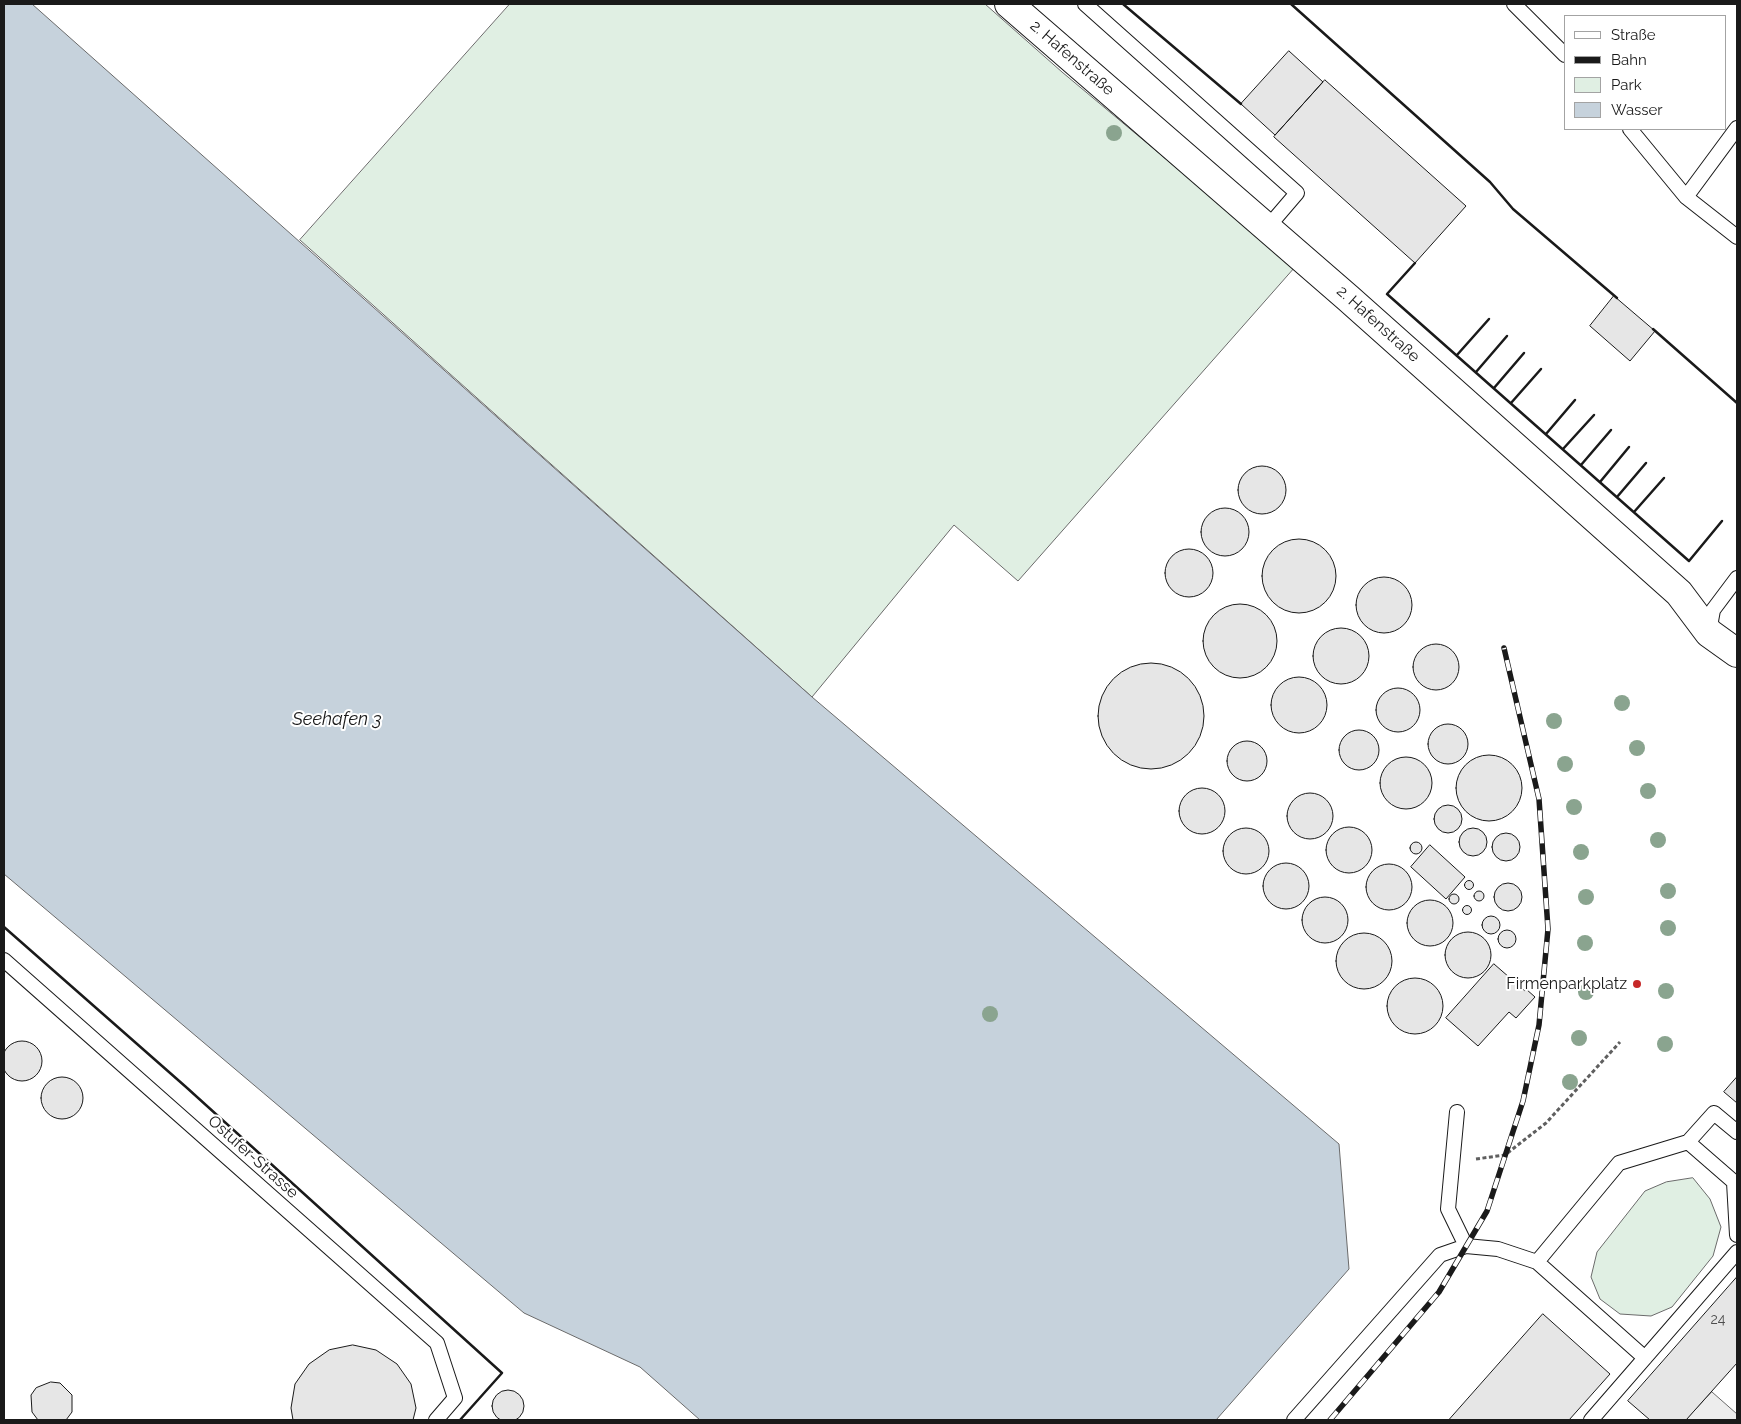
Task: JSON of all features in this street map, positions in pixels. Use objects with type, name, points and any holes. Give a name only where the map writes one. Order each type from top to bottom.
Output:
[{"type":"street","name":"2. Hafenstraße","points":[[1009,4],[1267,228],[1679,593],[1709,633],[1737,653]]},
{"type":"lane","points":[[1085,4],[1297,193],[1267,228]]},
{"type":"lane","points":[[1514,4],[1564,54]]},
{"type":"lane","points":[[1686,197],[1737,128]]},
{"type":"lane","points":[[1631,130],[1686,197],[1737,237]]},
{"type":"lane","points":[[1709,633],[1713,610],[1737,578]]},
{"type":"lane","name":"Ostufer-Strasse","points":[[4,960],[437,1343],[455,1398],[436,1420]]},
{"type":"lane","points":[[1457,1112],[1448,1209],[1466,1246]]},
{"type":"lane","points":[[1537,1262],[1619,1163],[1688,1142],[1714,1113],[1737,1132]]},
{"type":"lane","points":[[1688,1142],[1734,1182],[1737,1235]]},
{"type":"lane","points":[[1294,1420],[1440,1255],[1466,1246],[1498,1249],[1537,1262],[1644,1358]]},
{"type":"lane","points":[[1590,1420],[1737,1252]]},
{"type":"path","points":[[1452,1162],[1505,1155],[1546,1123],[1620,1042]]},
{"type":"green space","points":[[510,4],[985,4],[1062,72],[1295,267],[1018,581],[954,525],[812,697],[300,240]]},
{"type":"green space","points":[[1693,1178],[1710,1199],[1721,1227],[1713,1256],[1672,1307],[1651,1316],[1620,1314],[1600,1299],[1591,1277],[1597,1252],[1645,1191],[1666,1182]]},
{"type":"shaded area","points":[[1712,1392],[1737,1414],[1737,1420],[1686,1420]]},
{"type":"water","name":"Seehafen 3","points":[[4,4],[32,4],[812,697],[1339,1144],[1349,1269],[1216,1420],[700,1420],[640,1367],[524,1313],[4,874]]},
{"type":"building","points":[[1289,51],[1323,82],[1275,135],[1241,104]]},
{"type":"building","points":[[1325,80],[1466,206],[1415,263],[1274,137]]},
{"type":"building","points":[[1614,296],[1655,331],[1630,361],[1590,326]]},
{"type":"building","points":[[1257,466],[1267,466],[1279,473],[1286,485],[1286,495],[1279,507],[1267,514],[1257,514],[1249,510],[1242,503],[1238,495],[1238,485],[1242,477],[1249,470]]},
{"type":"building","points":[[1220,508],[1230,508],[1242,515],[1249,527],[1249,537],[1242,549],[1230,556],[1220,556],[1212,552],[1205,545],[1201,537],[1201,527],[1205,519],[1212,512]]},
{"type":"building","points":[[1292,539],[1306,539],[1320,545],[1330,555],[1336,569],[1334,590],[1320,607],[1306,613],[1292,613],[1278,607],[1268,597],[1262,583],[1262,569],[1268,555],[1278,545]]},
{"type":"building","points":[[1184,549],[1194,549],[1206,556],[1213,568],[1213,578],[1206,590],[1194,597],[1184,597],[1176,593],[1169,586],[1165,578],[1165,568],[1169,560],[1176,553]]},
{"type":"building","points":[[1379,577],[1389,577],[1404,585],[1410,594],[1412,605],[1410,616],[1404,625],[1389,633],[1379,633],[1368,628],[1361,621],[1356,610],[1356,600],[1361,589],[1368,582]]},
{"type":"building","points":[[1233,604],[1247,604],[1261,610],[1271,620],[1277,634],[1275,655],[1261,672],[1247,678],[1233,678],[1219,672],[1209,662],[1203,648],[1203,634],[1209,620],[1219,610]]},
{"type":"building","points":[[1336,628],[1346,628],[1361,636],[1367,645],[1369,656],[1367,667],[1361,676],[1346,684],[1336,684],[1325,679],[1318,672],[1313,661],[1313,651],[1318,640],[1325,633]]},
{"type":"building","points":[[1431,644],[1441,644],[1455,654],[1459,667],[1455,680],[1449,686],[1441,690],[1431,690],[1417,680],[1413,672],[1413,662],[1423,648]]},
{"type":"building","points":[[1151,663],[1171,667],[1188,679],[1200,696],[1204,716],[1200,736],[1188,753],[1171,765],[1151,769],[1131,765],[1114,753],[1102,736],[1098,716],[1102,696],[1114,679],[1131,667]]},
{"type":"building","points":[[1293,677],[1305,677],[1319,685],[1327,699],[1325,716],[1319,725],[1305,733],[1293,733],[1283,728],[1276,721],[1271,711],[1271,699],[1276,689],[1283,682]]},
{"type":"building","points":[[1398,688],[1410,692],[1416,698],[1420,710],[1416,722],[1410,728],[1398,732],[1386,728],[1380,722],[1376,710],[1380,698],[1386,692]]},
{"type":"building","points":[[1448,724],[1462,730],[1468,744],[1462,758],[1448,764],[1434,758],[1428,744],[1434,730]]},
{"type":"building","points":[[1359,730],[1373,736],[1379,750],[1373,764],[1359,770],[1345,764],[1339,750],[1345,736]]},
{"type":"building","points":[[1251,741],[1258,744],[1264,750],[1267,761],[1266,769],[1258,778],[1251,781],[1243,781],[1236,778],[1228,769],[1227,757],[1230,750],[1239,742]]},
{"type":"building","points":[[1489,755],[1502,758],[1512,765],[1519,775],[1522,788],[1519,801],[1512,811],[1502,818],[1489,821],[1476,818],[1466,811],[1459,801],[1456,788],[1459,775],[1466,765],[1476,758]]},
{"type":"building","points":[[1401,757],[1411,757],[1425,764],[1432,778],[1432,788],[1425,802],[1411,809],[1401,809],[1391,805],[1384,798],[1380,788],[1380,778],[1384,768],[1391,761]]},
{"type":"building","points":[[1198,788],[1206,788],[1215,792],[1221,798],[1225,811],[1221,824],[1215,830],[1206,834],[1198,834],[1189,830],[1183,824],[1179,815],[1179,807],[1183,798],[1189,792]]},
{"type":"building","points":[[1310,793],[1323,797],[1329,803],[1333,816],[1329,829],[1323,835],[1310,839],[1297,835],[1291,829],[1287,816],[1291,803],[1297,797]]},
{"type":"building","points":[[1448,805],[1458,809],[1462,819],[1458,829],[1448,833],[1438,829],[1434,819],[1438,809]]},
{"type":"building","points":[[1345,827],[1353,827],[1362,831],[1368,837],[1372,850],[1368,863],[1362,869],[1353,873],[1345,873],[1336,869],[1330,863],[1326,854],[1326,846],[1330,837],[1336,831]]},
{"type":"building","points":[[1242,828],[1250,828],[1259,832],[1265,838],[1269,851],[1265,864],[1259,870],[1250,874],[1242,874],[1233,870],[1227,864],[1223,855],[1223,847],[1227,838],[1233,832]]},
{"type":"building","points":[[1473,828],[1483,832],[1487,842],[1483,852],[1473,856],[1463,852],[1459,842],[1463,832]]},
{"type":"building","points":[[1506,833],[1516,837],[1520,847],[1516,857],[1506,861],[1496,857],[1492,847],[1496,837]]},
{"type":"building","points":[[1416,842],[1422,848],[1416,854],[1410,848]]},
{"type":"building","points":[[1430,845],[1465,877],[1446,899],[1411,867]]},
{"type":"building","points":[[1286,863],[1299,867],[1305,873],[1309,886],[1305,899],[1299,905],[1286,909],[1273,905],[1267,899],[1263,886],[1267,873],[1273,867]]},
{"type":"building","points":[[1389,864],[1402,868],[1408,874],[1412,887],[1408,900],[1402,906],[1389,910],[1376,906],[1370,900],[1366,887],[1370,874],[1376,868]]},
{"type":"building","points":[[1469,880],[1474,885],[1469,890],[1464,885]]},
{"type":"building","points":[[1508,883],[1518,887],[1522,897],[1518,907],[1508,911],[1498,907],[1494,897],[1498,887]]},
{"type":"building","points":[[1479,891],[1484,896],[1479,901],[1474,896]]},
{"type":"building","points":[[1454,894],[1459,899],[1454,904],[1449,899]]},
{"type":"building","points":[[1325,897],[1338,901],[1344,907],[1348,920],[1344,933],[1338,939],[1325,943],[1312,939],[1306,933],[1302,920],[1306,907],[1312,901]]},
{"type":"building","points":[[1426,900],[1434,900],[1443,904],[1449,910],[1453,923],[1449,936],[1443,942],[1434,946],[1426,946],[1417,942],[1411,936],[1407,927],[1407,919],[1411,910],[1417,904]]},
{"type":"building","points":[[1467,905],[1472,910],[1467,915],[1462,910]]},
{"type":"building","points":[[1487,916],[1495,916],[1500,921],[1498,932],[1487,934],[1482,929],[1482,921]]},
{"type":"building","points":[[1503,930],[1511,930],[1516,935],[1514,946],[1503,948],[1498,943],[1498,935]]},
{"type":"building","points":[[1468,932],[1481,936],[1487,942],[1491,955],[1487,968],[1481,974],[1468,978],[1455,974],[1449,968],[1445,955],[1449,942],[1455,936]]},
{"type":"building","points":[[1359,933],[1369,933],[1384,941],[1390,950],[1392,961],[1390,972],[1384,981],[1369,989],[1359,989],[1348,984],[1341,977],[1336,966],[1336,956],[1341,945],[1348,938]]},
{"type":"building","points":[[1494,964],[1525,991],[1526,989],[1535,997],[1516,1018],[1509,1012],[1478,1046],[1446,1018]]},
{"type":"building","points":[[1409,978],[1421,978],[1435,986],[1443,1000],[1441,1017],[1435,1026],[1421,1034],[1409,1034],[1399,1029],[1392,1022],[1387,1012],[1387,1000],[1392,990],[1399,983]]},
{"type":"building","points":[[26,1041],[33,1044],[39,1050],[42,1061],[41,1069],[33,1078],[26,1081],[18,1081],[11,1078],[3,1069],[2,1057],[5,1050],[14,1042]]},
{"type":"building","points":[[62,1077],[77,1083],[83,1098],[77,1113],[62,1119],[47,1113],[41,1098],[47,1083]]},
{"type":"building","points":[[1737,1077],[1737,1103],[1724,1092]]},
{"type":"building","points":[[1737,1277],[1737,1363],[1686,1420],[1650,1420],[1628,1401]]},
{"type":"building","points":[[1543,1314],[1610,1374],[1569,1420],[1449,1420]]},
{"type":"building","points":[[353,1345],[376,1350],[397,1364],[411,1384],[416,1408],[413,1420],[293,1420],[291,1408],[295,1384],[309,1364],[329,1350]]},
{"type":"building","points":[[51,1382],[60,1383],[72,1395],[72,1412],[66,1420],[38,1420],[32,1412],[31,1395],[36,1388]]},
{"type":"building","points":[[508,1390],[514,1391],[519,1395],[523,1400],[523,1412],[519,1417],[514,1421],[508,1422],[502,1421],[497,1417],[493,1412],[492,1406],[493,1400],[497,1395],[502,1391]]},
{"type":"railway","points":[[1330,1420],[1439,1292],[1487,1211],[1523,1101],[1539,1025],[1548,929],[1539,799],[1504,648]]},
{"type":"wall","points":[[1123,4],[1241,104]]},
{"type":"wall","points":[[1291,4],[1490,182],[1513,209],[1617,298]]},
{"type":"wall","points":[[1415,263],[1387,294],[1689,561],[1722,521]]},
{"type":"wall","points":[[1457,355],[1489,319]]},
{"type":"wall","points":[[1653,329],[1737,403]]},
{"type":"wall","points":[[1476,372],[1507,336]]},
{"type":"wall","points":[[1494,388],[1524,353]]},
{"type":"wall","points":[[1511,403],[1541,369]]},
{"type":"wall","points":[[1546,434],[1575,400]]},
{"type":"wall","points":[[1563,449],[1594,415]]},
{"type":"wall","points":[[1581,465],[1611,430]]},
{"type":"wall","points":[[1600,482],[1629,447]]},
{"type":"wall","points":[[1617,497],[1646,463]]},
{"type":"wall","points":[[1634,512],[1664,478]]},
{"type":"wall","points":[[4,927],[186,1087],[502,1373],[460,1420]]},
{"type":"place","name":"Firmenparkplatz","points":[[1637,984]]}]
